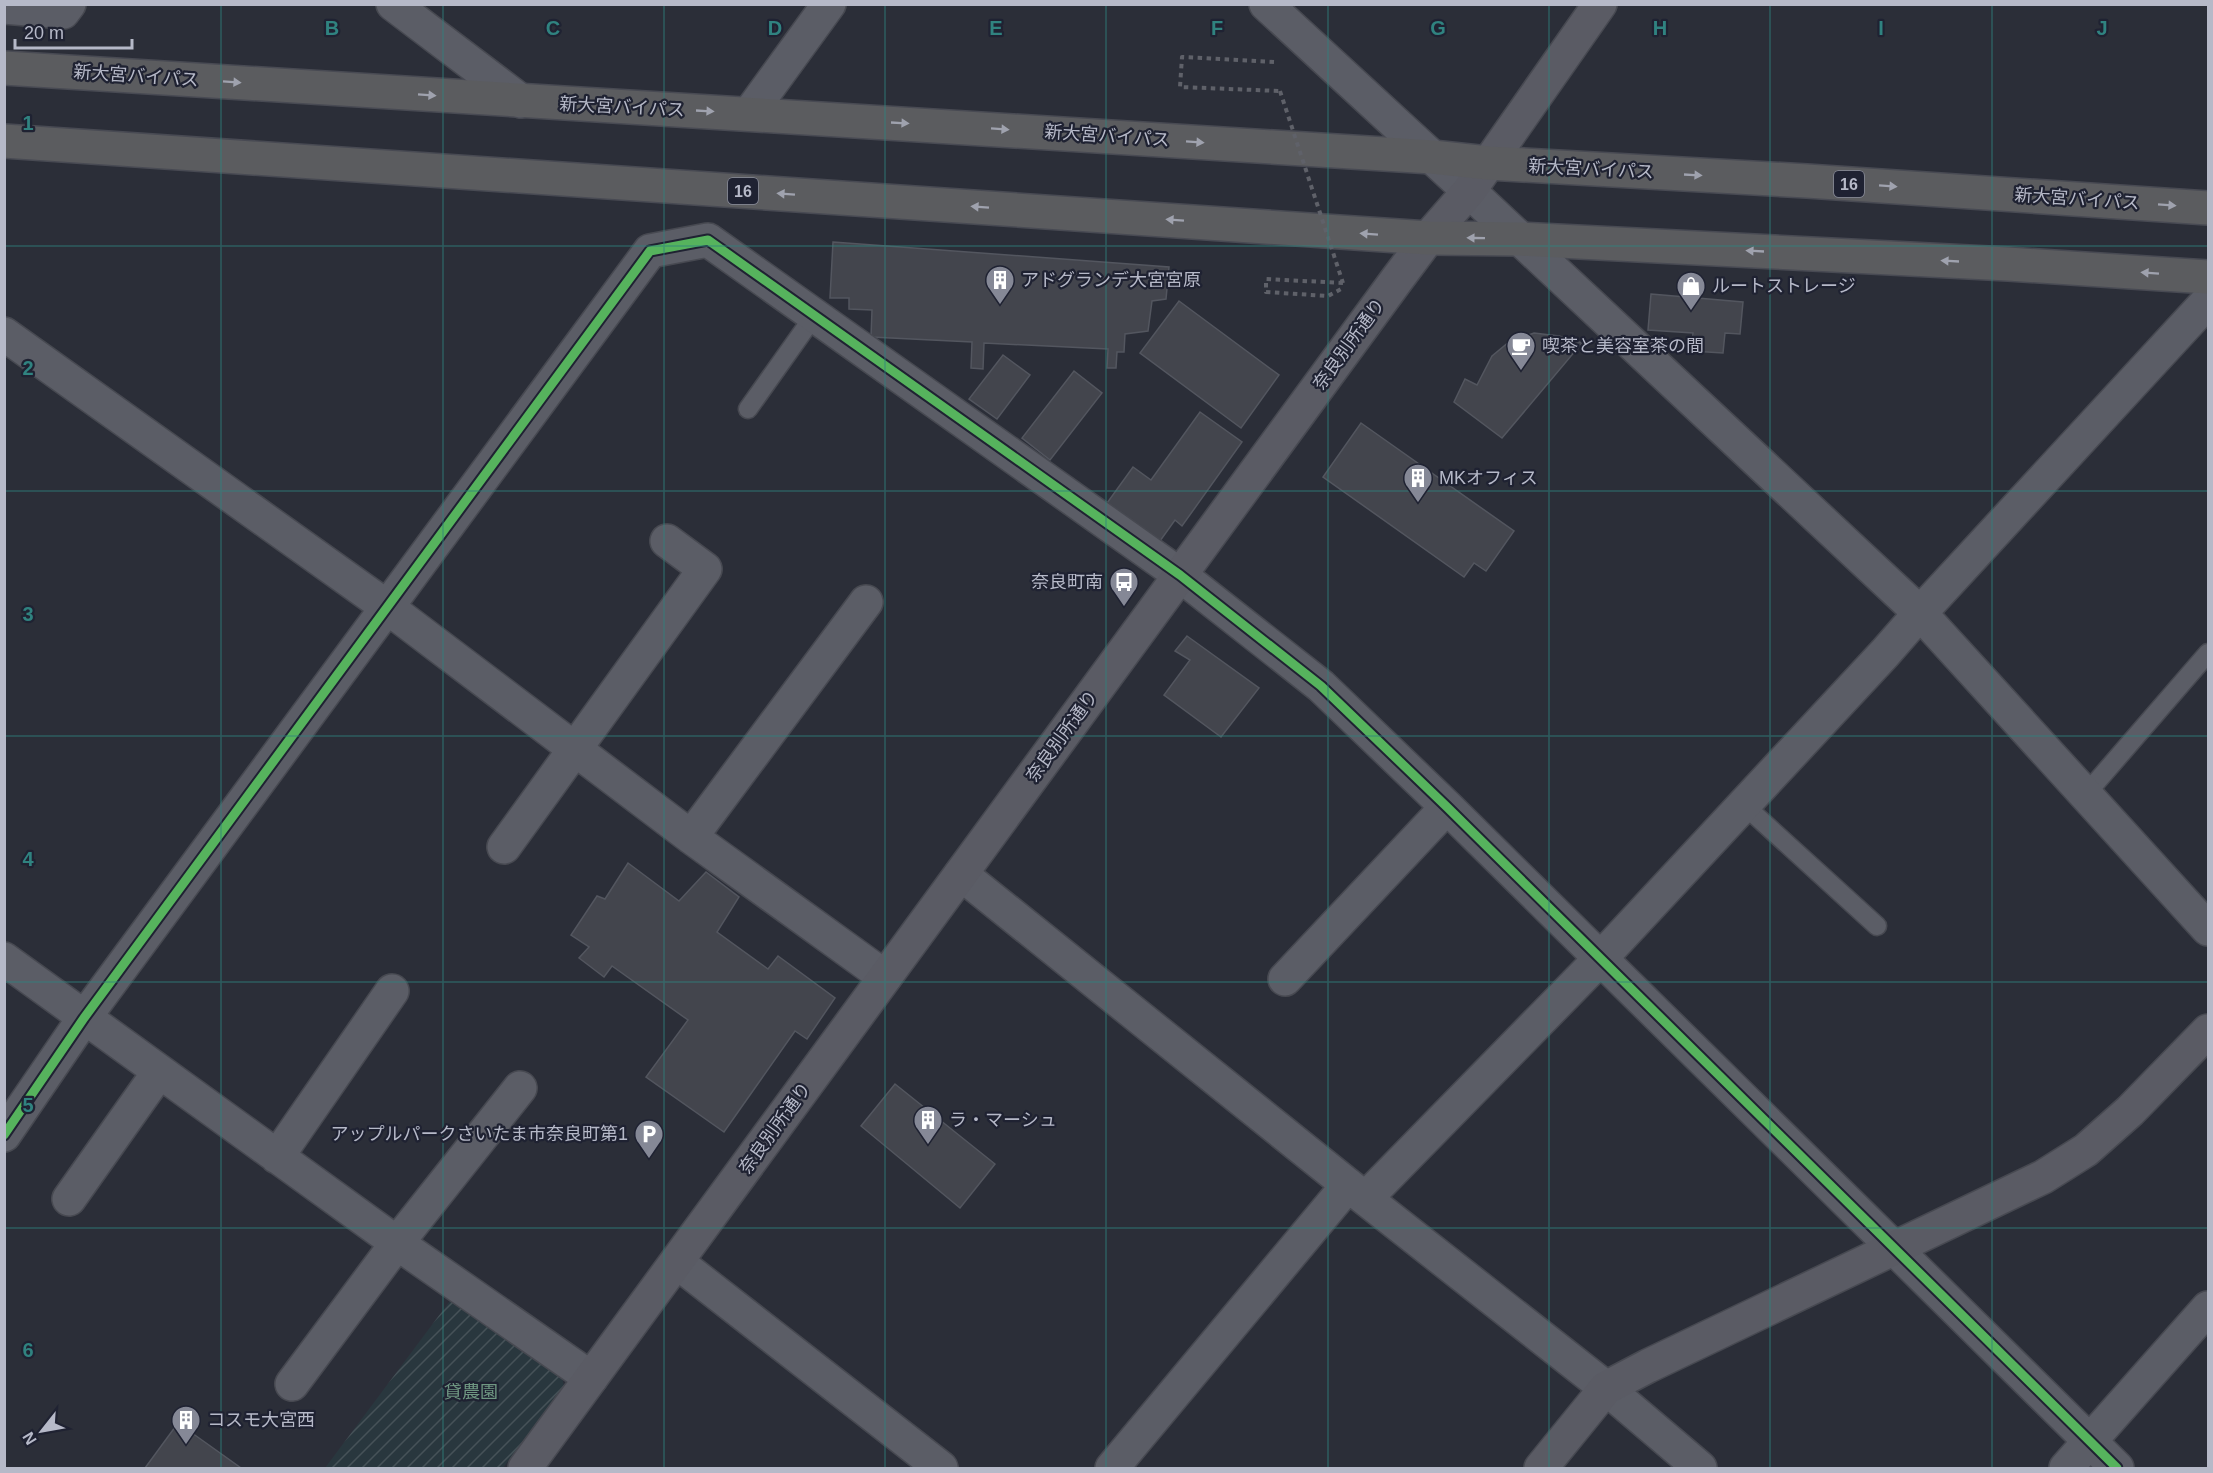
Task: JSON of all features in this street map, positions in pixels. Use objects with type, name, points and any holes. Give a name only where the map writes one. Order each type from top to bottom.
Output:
[{"type":"highway","name":"新大宮バイパス","points":[[4,68],[2208,208]]},
{"type":"highway","name":"16","points":[[4,141],[1428,238],[1518,239],[2008,264],[2208,277]]},
{"type":"street","points":[[4,7],[63,12],[69,4]]},
{"type":"street","points":[[749,114],[829,4]]},
{"type":"street","points":[[1266,4],[1920,612],[2208,929]]},
{"type":"street","name":"奈良別所通り","points":[[525,1468],[1428,238],[1469,191],[1600,4]]},
{"type":"street","points":[[399,6],[521,101]]},
{"type":"street","points":[[9,1119],[650,251],[708,240],[1180,575],[1321,686],[1447,807],[2117,1468]]},
{"type":"street","points":[[1112,1468],[1357,1192],[1600,959],[2208,301]]},
{"type":"street","points":[[4,334],[387,607],[691,837],[885,977]]},
{"type":"street","points":[[504,847],[705,569],[667,541]]},
{"type":"street","points":[[691,837],[866,602]]},
{"type":"street","points":[[1286,980],[1447,807]]},
{"type":"street","points":[[962,874],[1357,1192],[1606,1388],[1700,1468]]},
{"type":"street","points":[[4,959],[397,1244],[591,1378]]},
{"type":"street","points":[[277,1157],[392,991]]},
{"type":"street","points":[[1541,1468],[1606,1388],[2043,1177],[2086,1150],[2130,1111],[2208,1031]]},
{"type":"street","points":[[69,1199],[159,1072]]},
{"type":"street","points":[[292,1384],[397,1244],[520,1089]]},
{"type":"street","points":[[677,1262],[941,1468]]},
{"type":"street","points":[[2066,1468],[2208,1308]]},
{"type":"lane","points":[[748,409],[814,316]]},
{"type":"lane","points":[[2086,794],[2208,653]]},
{"type":"lane","points":[[1743,804],[1877,926]]},
{"type":"path","points":[[1277,62],[1182,57],[1180,87],[1280,91],[1343,283],[1266,279],[1266,292],[1328,296]]},
{"type":"green space","name":"貸農園","points":[[455,1294],[559,1366],[564,1386],[503,1468],[325,1468]]},
{"type":"building","name":"アドグランデ大宮宮原","points":[[833,242],[1169,267],[1166,299],[1152,301],[1148,331],[1125,334],[1124,352],[1117,352],[1116,368],[1107,368],[1108,349],[984,343],[983,369],[971,368],[972,342],[871,337],[872,310],[849,309],[849,298],[830,298]]},
{"type":"building","points":[[1651,294],[1743,302],[1740,334],[1725,333],[1723,353],[1691,351],[1693,333],[1648,330]]},
{"type":"building","points":[[1179,301],[1279,375],[1241,428],[1140,353]]},
{"type":"building","points":[[1534,333],[1559,336],[1582,343],[1502,438],[1454,402],[1465,379],[1477,385],[1492,356],[1509,342]]},
{"type":"building","points":[[1003,355],[1030,375],[997,419],[969,399]]},
{"type":"building","points":[[1074,371],[1102,393],[1050,460],[1022,438]]},
{"type":"building","points":[[1200,412],[1242,442],[1182,526],[1175,520],[1160,541],[1107,503],[1133,467],[1151,480]]},
{"type":"building","name":"MKオフィス","points":[[1361,423],[1514,531],[1486,571],[1474,563],[1464,577],[1323,477]]},
{"type":"building","points":[[1187,636],[1259,688],[1221,737],[1164,695],[1190,660],[1175,651]]},
{"type":"building","points":[[628,863],[679,901],[706,872],[739,897],[717,932],[768,969],[778,956],[835,998],[807,1039],[795,1031],[724,1132],[646,1077],[688,1020],[612,966],[604,977],[579,958],[589,947],[571,935],[597,896],[605,899]]},
{"type":"building","name":"ラ・マーシュ","points":[[895,1084],[995,1164],[960,1208],[861,1126]]},
{"type":"building","name":"コスモ大宮西","points":[[178,1423],[241,1468],[145,1468]]},
{"type":"cycle path","points":[[4,1135],[84,1018],[650,251],[708,240],[1180,575],[1321,686],[1447,807],[2117,1468]]},
{"type":"place","name":"アドグランデ大宮宮原","points":[[1000,306]]},
{"type":"place","name":"ルートストレージ","points":[[1691,312]]},
{"type":"place","name":"喫茶と美容室茶の間","points":[[1521,372]]},
{"type":"place","name":"MKオフィス","points":[[1418,504]]},
{"type":"place","name":"奈良町南","points":[[1124,608]]},
{"type":"place","name":"ラ・マーシュ","points":[[928,1146]]},
{"type":"place","name":"アップルパークさいたま市奈良町第1","points":[[649,1160]]},
{"type":"place","name":"コスモ大宮西","points":[[186,1446]]}]
